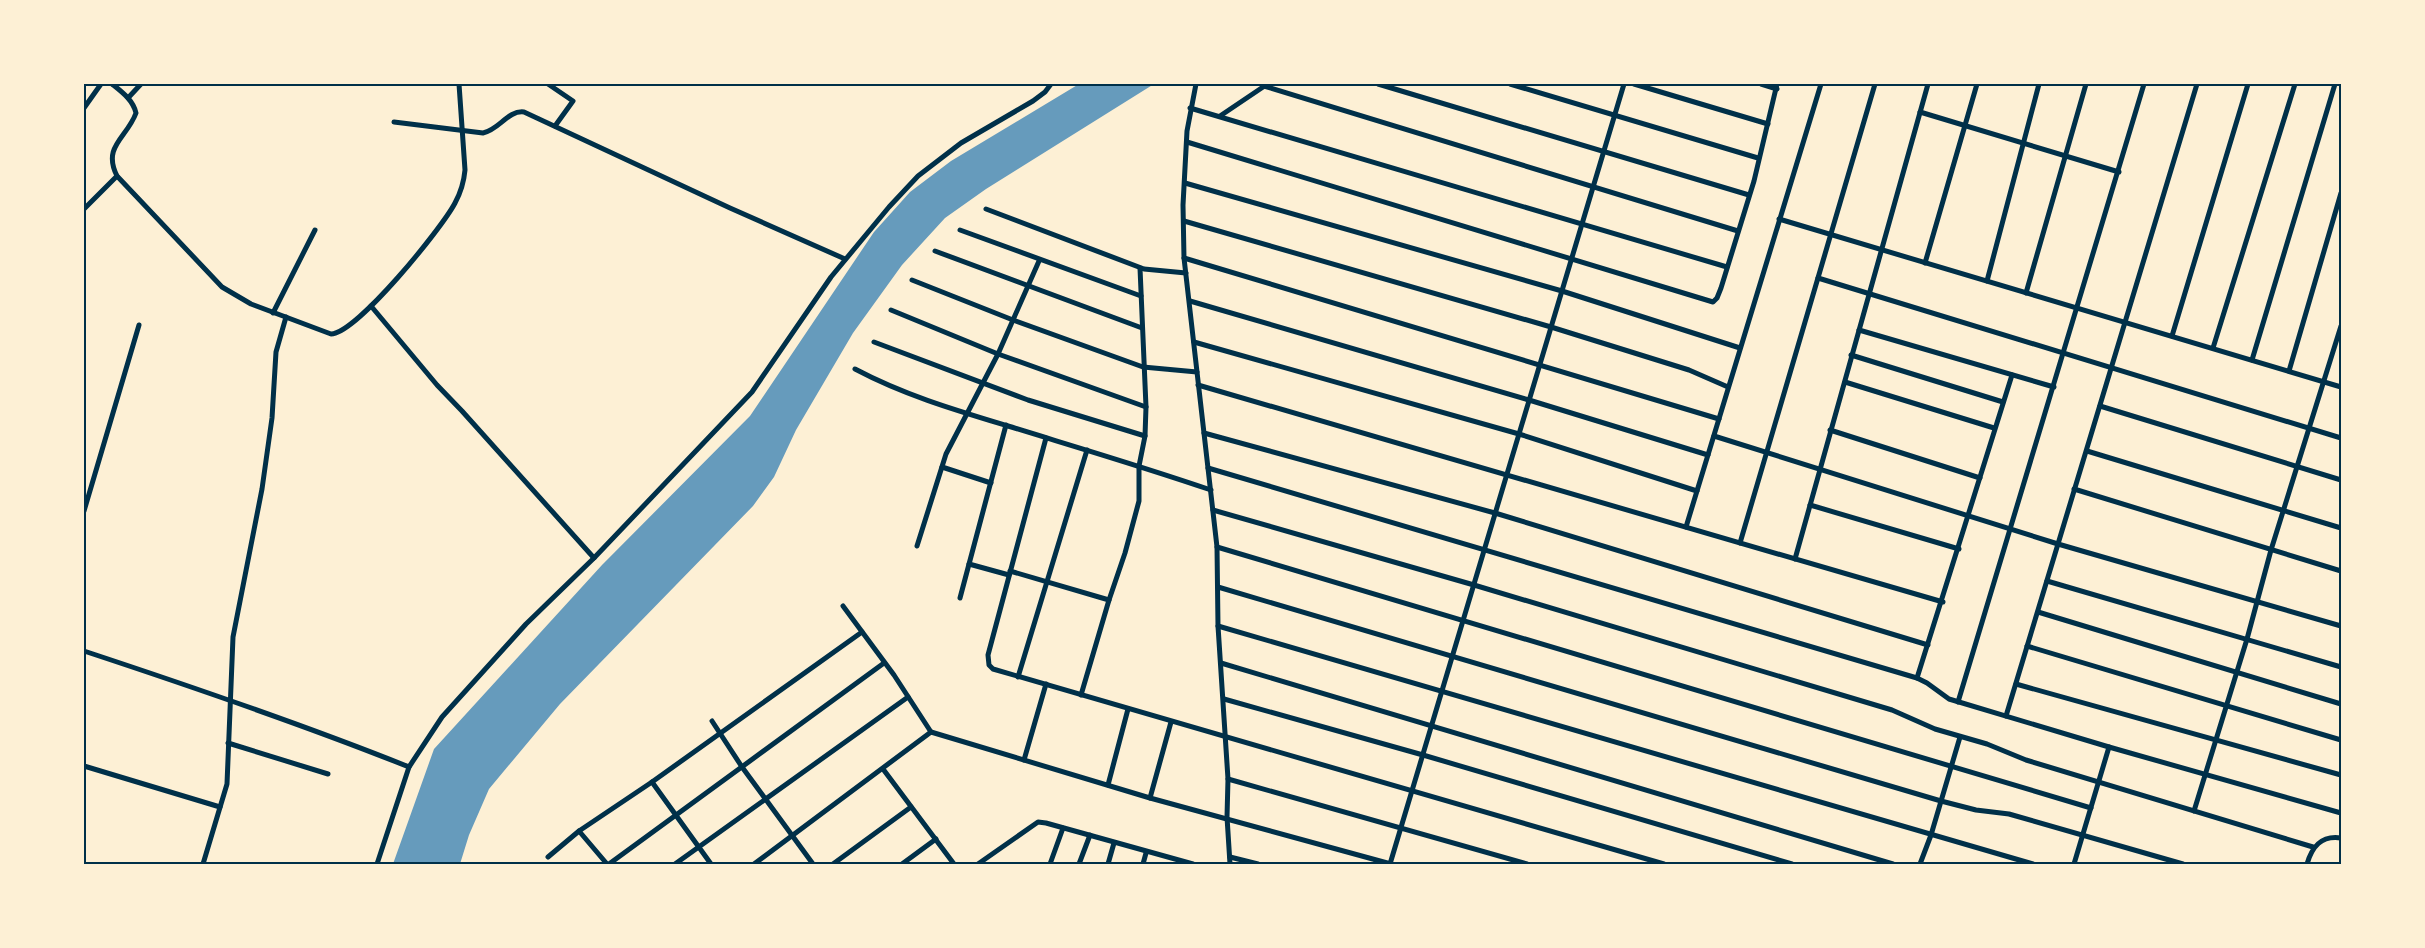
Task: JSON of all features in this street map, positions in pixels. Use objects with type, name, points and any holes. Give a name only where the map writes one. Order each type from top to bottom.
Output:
[{"type":"street","points":[[84,108],[101,84]]},
{"type":"street","points":[[112,84],[128,98],[134,106],[136,113],[113,150],[111,160],[117,176],[222,286],[251,304],[328,334],[334,334],[371,306],[422,252],[456,202],[463,183],[465,170],[459,84]]},
{"type":"street","points":[[128,98],[141,84]]},
{"type":"street","points":[[548,84],[573,101],[555,126]]},
{"type":"street","points":[[377,864],[409,767],[442,717],[526,624],[594,558],[752,392],[845,259],[889,207],[936,160],[1033,101],[1045,92],[1051,84]]},
{"type":"street","points":[[1196,84],[1190,108],[1186,142],[1184,258],[1218,547],[1218,626],[1226,738],[1227,817],[1230,864]]},
{"type":"street","points":[[1378,84],[1749,195]]},
{"type":"street","points":[[1510,84],[1758,158]]},
{"type":"street","points":[[843,606],[931,732],[1150,798],[1227,817],[1391,864],[1624,84]]},
{"type":"street","points":[[1634,84],[1768,124]]},
{"type":"street","points":[[1186,142],[1713,302],[1717,298],[1754,181],[1758,158],[1777,86],[1761,84]]},
{"type":"street","points":[[1686,527],[1821,84]]},
{"type":"street","points":[[1740,543],[1875,84]]},
{"type":"street","points":[[1794,559],[1928,84]]},
{"type":"street","points":[[1925,263],[1977,84]]},
{"type":"street","points":[[1987,281],[2039,84]]},
{"type":"street","points":[[2026,293],[2086,84]]},
{"type":"street","points":[[1958,702],[2144,84]]},
{"type":"street","points":[[2006,716],[2197,84]]},
{"type":"street","points":[[2172,336],[2248,84]]},
{"type":"street","points":[[2213,348],[2296,84]]},
{"type":"street","points":[[2252,360],[2335,84]]},
{"type":"street","points":[[1220,116],[1266,85],[1738,231]]},
{"type":"street","points":[[1190,108],[1727,267]]},
{"type":"street","points":[[394,122],[461,131],[488,132],[518,111],[524,112],[730,208],[845,259]]},
{"type":"street","points":[[1920,112],[2119,172]]},
{"type":"street","points":[[84,209],[117,176]]},
{"type":"street","points":[[1185,183],[1562,291],[1740,348]]},
{"type":"street","points":[[2289,371],[2341,193]]},
{"type":"street","points":[[986,209],[1140,268],[1157,272],[1186,273]]},
{"type":"street","points":[[1780,220],[2341,387]]},
{"type":"street","points":[[1184,221],[1551,327],[1689,370],[1728,387]]},
{"type":"street","points":[[273,313],[315,230]]},
{"type":"street","points":[[960,230],[1038,261],[1140,296]]},
{"type":"street","points":[[935,251],[1142,328]]},
{"type":"street","points":[[1184,258],[1719,419]]},
{"type":"street","points":[[917,546],[942,467],[998,354],[1038,261]]},
{"type":"street","points":[[1081,695],[1139,501],[1139,466],[1146,436],[1140,268]]},
{"type":"street","points":[[1818,278],[2341,438]]},
{"type":"street","points":[[912,280],[1013,320],[1144,367],[1197,372]]},
{"type":"street","points":[[1190,301],[1529,400],[1708,455]]},
{"type":"street","points":[[371,306],[437,386],[462,411],[594,558]]},
{"type":"street","points":[[891,310],[998,354],[1146,407]]},
{"type":"street","points":[[204,864],[226,784],[233,637],[262,489],[272,418],[276,352],[286,317]]},
{"type":"street","points":[[84,511],[139,325]]},
{"type":"street","points":[[2194,811],[2247,639],[2270,550],[2311,428],[2341,326]]},
{"type":"street","points":[[1859,330],[2054,387]]},
{"type":"street","points":[[874,342],[983,384],[1146,436]]},
{"type":"street","points":[[1194,342],[1519,434],[1697,491]]},
{"type":"street","points":[[1851,355],[2003,402]]},
{"type":"street","points":[[855,369],[902,392],[968,415],[1139,466],[1211,490]]},
{"type":"street","points":[[1917,678],[1943,602],[1994,428],[2012,375]]},
{"type":"street","points":[[1844,382],[1994,428]]},
{"type":"street","points":[[1198,385],[1943,602]]},
{"type":"street","points":[[2100,406],[2341,480]]},
{"type":"street","points":[[960,598],[1006,425]]},
{"type":"street","points":[[1830,430],[1980,478]]},
{"type":"street","points":[[1204,433],[1495,513],[1928,645]]},
{"type":"street","points":[[1714,436],[2058,544],[2341,626]]},
{"type":"street","points":[[1046,438],[988,660],[994,670],[1413,790],[1661,864]]},
{"type":"street","points":[[1018,677],[1087,450]]},
{"type":"street","points":[[2087,451],[2341,528]]},
{"type":"street","points":[[942,467],[991,483]]},
{"type":"street","points":[[1208,468],[1917,678],[1948,699],[2341,814]]},
{"type":"street","points":[[2074,489],[2341,571]]},
{"type":"street","points":[[1810,505],[1959,549]]},
{"type":"street","points":[[1213,510],[1474,585],[1892,710],[1934,729],[2098,782],[2313,847]]},
{"type":"street","points":[[1218,547],[1463,622],[2091,808]]},
{"type":"street","points":[[969,564],[1048,582],[1109,600]]},
{"type":"street","points":[[2047,581],[2341,667]]},
{"type":"street","points":[[1218,587],[1452,658],[1941,801],[1976,810],[2009,814],[2183,864]]},
{"type":"street","points":[[2038,612],[2341,704]]},
{"type":"street","points":[[1218,626],[1931,836],[2033,864]]},
{"type":"street","points":[[548,857],[579,831],[652,782],[862,632]]},
{"type":"street","points":[[2027,646],[2341,740]]},
{"type":"street","points":[[84,651],[230,699],[409,767]]},
{"type":"street","points":[[579,831],[608,864],[884,663]]},
{"type":"street","points":[[1221,663],[1893,864]]},
{"type":"street","points":[[1024,760],[1046,684]]},
{"type":"street","points":[[2016,684],[2341,775]]},
{"type":"street","points":[[675,864],[908,697]]},
{"type":"street","points":[[1224,699],[1423,755],[1792,864]]},
{"type":"street","points":[[1108,785],[1128,708]]},
{"type":"street","points":[[712,721],[742,767],[813,864]]},
{"type":"street","points":[[1150,798],[1171,722]]},
{"type":"street","points":[[754,864],[884,769],[931,732]]},
{"type":"street","points":[[1920,864],[1931,836],[1960,736]]},
{"type":"street","points":[[228,743],[328,774]]},
{"type":"street","points":[[2074,864],[2109,747]]},
{"type":"street","points":[[84,766],[220,807]]},
{"type":"street","points":[[884,769],[954,864]]},
{"type":"street","points":[[1228,779],[1527,864]]},
{"type":"street","points":[[652,782],[711,864]]},
{"type":"street","points":[[833,864],[911,807]]},
{"type":"street","points":[[978,864],[1038,822],[1090,835],[1178,863],[1193,864]]},
{"type":"street","points":[[1050,864],[1063,828]]},
{"type":"street","points":[[1079,864],[1090,835]]},
{"type":"street","points":[[2307,864],[2313,847],[2332,836],[2341,838]]},
{"type":"street","points":[[902,864],[936,839]]},
{"type":"street","points":[[1108,864],[1114,843]]},
{"type":"street","points":[[1143,864],[1146,852]]},
{"type":"street","points":[[1230,857],[1258,864]]},
{"type":"water","points":[[1079,84],[1154,84],[986,189],[945,218],[902,265],[853,333],[796,430],[774,477],[753,506],[560,704],[489,789],[469,835],[460,864],[393,864],[434,749],[602,565],[750,416],[874,232],[910,192],[951,161]]}]
